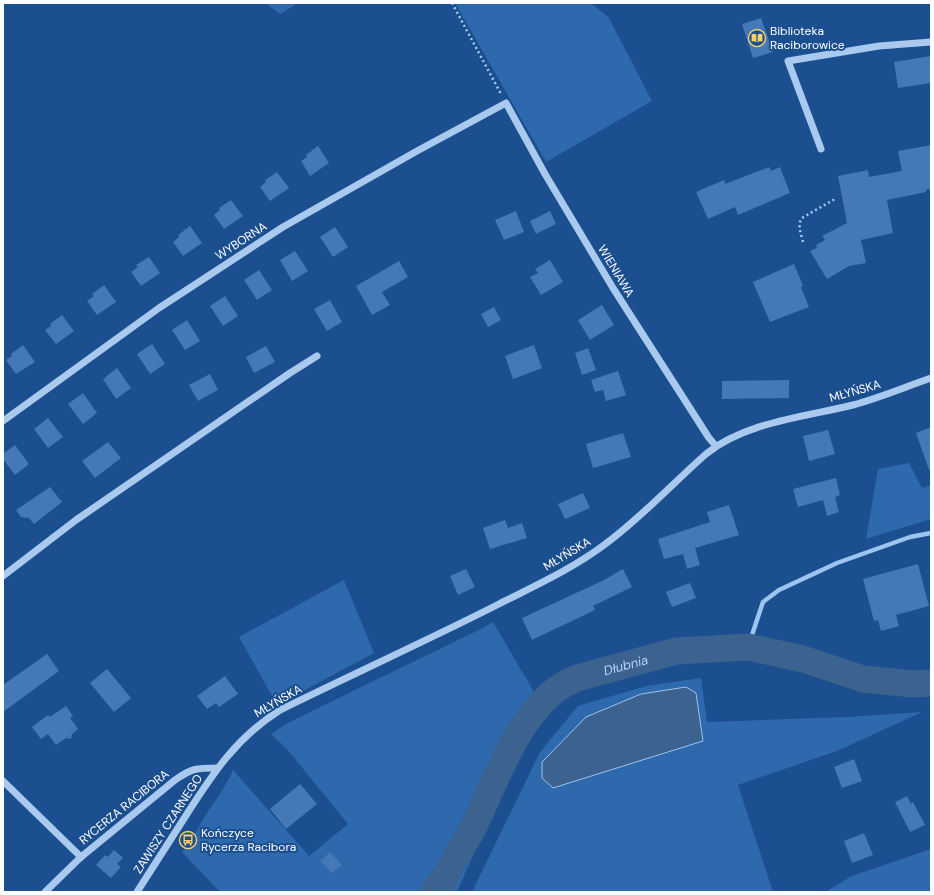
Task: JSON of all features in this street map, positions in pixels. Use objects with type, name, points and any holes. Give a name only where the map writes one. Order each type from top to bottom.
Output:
[{"type":"street","points":[[821,149],[788,61],[879,46],[931,42]]},
{"type":"street","name":"WYBORNA","points":[[3,421],[159,308],[283,227],[417,151],[506,103]]},
{"type":"street","name":"WIENIAWA","points":[[506,103],[545,174],[613,288],[709,438],[716,446]]},
{"type":"street","points":[[3,576],[76,520],[283,377],[317,356]]},
{"type":"street","name":"MŁYŃSKA","points":[[217,768],[226,756],[253,729],[280,710],[483,612],[555,575],[605,544],[631,524],[716,446],[736,435],[754,429],[854,404],[931,378]]},
{"type":"street","name":"RYCERZA RACIBORA","points":[[3,780],[82,857],[186,772],[196,768],[217,768]]},
{"type":"street","name":"ZAWISZY CZARNEGO","points":[[137,892],[217,768]]},
{"type":"street","points":[[45,892],[82,857]]},
{"type":"path","points":[[452,3],[506,103]]},
{"type":"path","points":[[803,242],[799,226],[802,218],[835,199]]},
{"type":"shaded area","points":[[265,3],[298,3],[280,14]]},
{"type":"shaded area","points":[[455,3],[591,3],[609,18],[652,101],[546,162]]},
{"type":"shaded area","points":[[909,463],[922,488],[931,485],[931,519],[866,539],[878,469]]},
{"type":"shaded area","points":[[344,580],[374,653],[277,705],[239,637]]},
{"type":"shaded area","points":[[493,622],[534,692],[489,762],[510,771],[457,892],[220,892],[182,852],[193,837],[233,770],[309,856],[348,824],[287,749],[271,734],[286,724]]},
{"type":"shaded area","points":[[701,678],[707,722],[847,717],[922,712],[837,751],[738,785],[773,892],[472,892],[540,752],[578,706],[646,686]]},
{"type":"shaded area","points":[[686,687],[696,693],[703,741],[553,788],[542,778],[542,762],[586,717],[641,694]]},
{"type":"shaded area","points":[[931,849],[931,892],[825,892],[852,876]]},
{"type":"building","name":"Biblioteka Raciborowice","points":[[761,18],[773,52],[753,58],[742,24]]},
{"type":"building","points":[[931,56],[931,83],[898,88],[894,62]]},
{"type":"building","points":[[931,145],[931,189],[926,190],[926,192],[887,200],[893,233],[861,240],[866,263],[849,266],[827,279],[810,251],[817,248],[816,245],[825,240],[822,236],[847,223],[838,176],[868,170],[869,177],[902,171],[898,151]]},
{"type":"building","points":[[318,146],[329,163],[310,176],[301,161]]},
{"type":"building","points":[[769,167],[771,171],[780,167],[790,193],[738,215],[735,207],[708,219],[696,192],[724,180],[725,184]]},
{"type":"building","points":[[277,172],[289,188],[270,201],[260,187],[266,182],[265,180]]},
{"type":"building","points":[[231,200],[243,216],[224,229],[214,215],[220,210],[219,208]]},
{"type":"building","points":[[516,211],[524,232],[504,240],[495,220]]},
{"type":"building","points":[[550,211],[556,224],[536,234],[530,221]]},
{"type":"building","points":[[190,226],[202,243],[183,256],[173,242],[179,237],[178,235]]},
{"type":"building","points":[[335,227],[348,247],[333,257],[320,237]]},
{"type":"building","points":[[295,251],[308,271],[292,281],[280,260]]},
{"type":"building","points":[[149,257],[160,273],[141,286],[131,272],[138,267],[136,265]]},
{"type":"building","points":[[550,260],[563,282],[541,295],[530,277],[538,273],[535,269]]},
{"type":"building","points":[[399,261],[408,277],[382,292],[390,305],[372,315],[356,286]]},
{"type":"building","points":[[794,264],[803,286],[801,287],[809,307],[770,322],[753,282]]},
{"type":"building","points":[[259,270],[272,290],[257,300],[244,280]]},
{"type":"building","points":[[104,285],[116,302],[97,315],[87,301],[94,296],[92,294]]},
{"type":"building","points":[[225,296],[238,316],[223,326],[210,306]]},
{"type":"building","points":[[330,300],[342,322],[327,331],[314,309]]},
{"type":"building","points":[[602,305],[614,325],[590,340],[578,320]]},
{"type":"building","points":[[494,307],[501,320],[488,327],[481,314]]},
{"type":"building","points":[[62,315],[74,331],[56,344],[45,330]]},
{"type":"building","points":[[187,320],[200,341],[185,350],[172,330]]},
{"type":"building","points":[[152,344],[165,364],[150,374],[137,354]]},
{"type":"building","points":[[23,345],[35,362],[16,374],[6,360]]},
{"type":"building","points":[[534,345],[542,368],[513,379],[505,356]]},
{"type":"building","points":[[266,346],[275,362],[254,373],[246,357]]},
{"type":"building","points":[[588,348],[596,370],[582,375],[575,353]]},
{"type":"building","points":[[117,368],[131,388],[116,399],[103,379]]},
{"type":"building","points":[[618,371],[626,395],[606,401],[603,390],[595,392],[591,380]]},
{"type":"building","points":[[210,374],[218,390],[198,401],[189,385]]},
{"type":"building","points":[[789,380],[789,398],[722,399],[722,381]]},
{"type":"building","points":[[83,393],[97,413],[83,424],[68,404]]},
{"type":"building","points":[[48,418],[63,437],[48,448],[34,429]]},
{"type":"building","points":[[931,427],[931,470],[929,470],[916,433]]},
{"type":"building","points":[[828,430],[835,454],[809,461],[803,436]]},
{"type":"building","points":[[623,433],[631,457],[593,468],[586,444]]},
{"type":"building","points":[[108,442],[121,458],[95,478],[82,461]]},
{"type":"building","points":[[15,445],[29,464],[15,475],[3,459],[3,454]]},
{"type":"building","points":[[836,478],[840,495],[835,497],[839,512],[827,516],[823,500],[798,507],[793,489]]},
{"type":"building","points":[[50,487],[62,502],[34,524],[29,518],[21,517],[16,510]]},
{"type":"building","points":[[583,493],[590,508],[565,519],[558,504]]},
{"type":"building","points":[[729,505],[739,535],[695,548],[700,565],[687,569],[683,554],[664,559],[658,539],[710,522],[707,512]]},
{"type":"building","points":[[505,520],[508,528],[522,523],[527,538],[490,549],[483,528]]},
{"type":"building","points":[[918,564],[929,606],[896,615],[899,626],[881,631],[878,620],[874,621],[863,579]]},
{"type":"building","points":[[466,569],[475,587],[458,595],[450,576]]},
{"type":"building","points":[[623,569],[632,587],[593,606],[595,610],[532,640],[522,618],[604,580]]},
{"type":"building","points":[[690,583],[696,598],[672,607],[666,592]]},
{"type":"building","points":[[47,654],[59,671],[3,712],[3,685]]},
{"type":"building","points":[[107,669],[131,698],[114,712],[90,683]]},
{"type":"building","points":[[225,676],[238,694],[219,707],[216,703],[207,709],[197,696]]},
{"type":"building","points":[[66,706],[73,716],[70,718],[78,729],[72,734],[71,739],[66,738],[56,745],[48,734],[41,739],[32,727],[48,715],[50,717]]},
{"type":"building","points":[[854,759],[862,781],[842,788],[834,767]]},
{"type":"building","points":[[300,784],[317,804],[286,829],[270,809]]},
{"type":"building","points":[[907,796],[911,804],[913,802],[925,825],[910,832],[895,802]]},
{"type":"building","points":[[864,833],[873,855],[852,863],[844,841]]},
{"type":"building","points":[[114,850],[123,858],[117,864],[121,867],[111,878],[96,865],[105,855],[108,857]]},
{"type":"building","points":[[330,852],[342,865],[332,873],[320,861]]},
{"type":"waterway","points":[[748,647],[763,602],[779,590],[837,563],[910,537],[931,533]]},
{"type":"waterway","name":"Dłubnia","points":[[433,892],[447,874],[469,836],[517,736],[540,705],[553,692],[577,678],[676,651],[748,647],[803,659],[863,679],[913,684],[931,683]]},
{"type":"place","name":"Biblioteka Raciborowice","points":[[757,38]]},
{"type":"place","name":"Kończyce Rycerza Racibora","points":[[188,840]]}]
